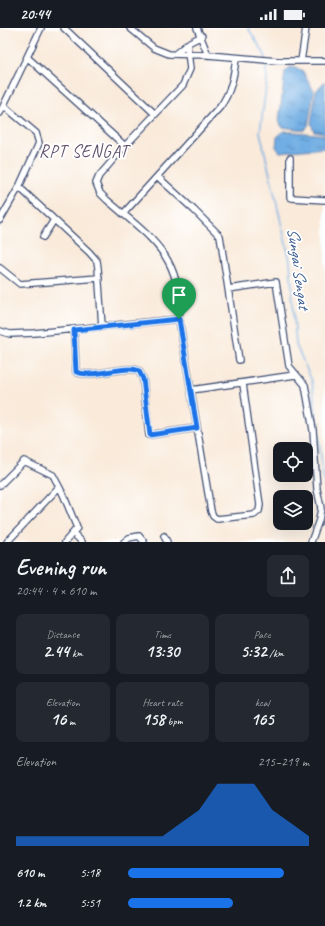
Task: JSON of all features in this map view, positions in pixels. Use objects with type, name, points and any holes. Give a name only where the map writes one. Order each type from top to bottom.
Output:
[{"type":"street","points":[[0,112],[28,58],[41,28]]},
{"type":"street","points":[[64,28],[155,114]]},
{"type":"street","points":[[130,28],[154,48],[165,53],[188,55],[208,54],[262,60],[325,62]]},
{"type":"street","points":[[197,28],[202,36],[208,54]]},
{"type":"street","points":[[301,61],[306,28]]},
{"type":"street","points":[[174,54],[187,44],[202,36]]},
{"type":"street","points":[[187,44],[190,69],[186,81],[125,146],[97,180],[97,188],[157,245],[169,261],[178,292],[179,319],[213,516],[217,519],[254,515],[259,511],[260,505],[243,384]]},
{"type":"street","points":[[28,58],[125,146]]},
{"type":"street","points":[[123,214],[220,108],[226,98],[234,77],[236,58]]},
{"type":"street","points":[[0,220],[37,147],[38,139],[36,133],[4,106]]},
{"type":"street","points":[[290,158],[289,194],[292,198],[325,200]]},
{"type":"street","points":[[158,177],[218,232],[220,236],[239,360]]},
{"type":"street","points":[[18,187],[93,256],[97,262],[102,326]]},
{"type":"street","points":[[43,237],[54,220]]},
{"type":"street","points":[[0,268],[20,284],[99,278]]},
{"type":"street","points":[[228,289],[276,282],[289,366],[295,375],[302,380],[305,385],[313,430],[317,489],[321,508],[319,520],[311,542]]},
{"type":"street","points":[[0,331],[14,334],[74,330],[179,319]]},
{"type":"street","points":[[74,330],[76,372],[99,373],[133,369],[139,371],[143,379],[150,435],[197,428]]},
{"type":"street","points":[[191,390],[243,384],[295,375]]},
{"type":"street","points":[[0,485],[24,461],[51,473],[59,487],[77,528],[64,542]]},
{"type":"street","points":[[7,542],[59,487]]},
{"type":"street","points":[[73,533],[82,542]]},
{"type":"street","points":[[124,542],[130,538],[139,536],[144,542]]},
{"type":"water","points":[[290,67],[302,70],[314,91],[308,126],[304,130],[282,127],[279,121],[285,72]]},
{"type":"water","points":[[325,81],[325,133],[314,131],[311,124],[316,91]]},
{"type":"water","points":[[284,131],[325,135],[325,148],[280,152],[276,147],[277,137]]},
{"type":"waterway","name":"Sungai Sengat","points":[[248,28],[265,55],[267,80],[260,132],[290,261],[296,345],[312,381],[325,491]]},
{"type":"district","name":"RPT SENGAT","points":[[84,151]]},
{"type":"route","points":[[179,319],[197,428],[150,435],[145,406],[143,379],[139,371],[133,369],[99,373],[76,372],[74,330],[179,319]]}]
